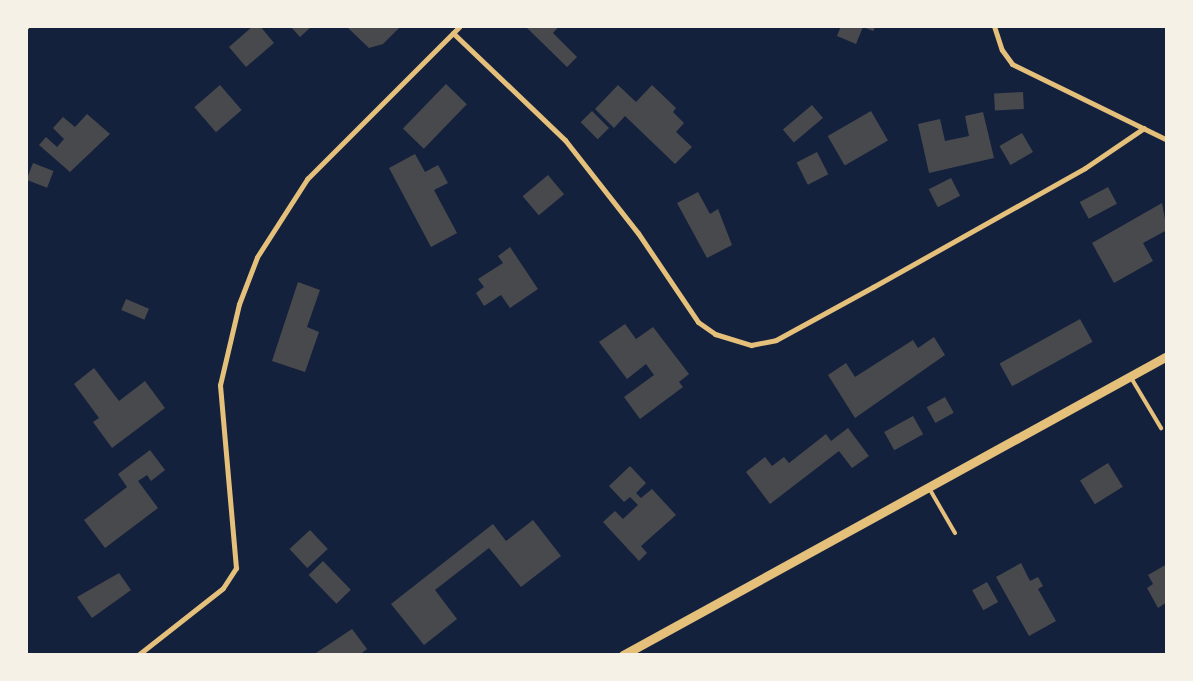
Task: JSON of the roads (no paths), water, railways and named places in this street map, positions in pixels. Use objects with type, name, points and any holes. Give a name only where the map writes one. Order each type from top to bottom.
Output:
[{"type":"street","points":[[138,655],[223,588],[236,568],[220,385],[239,304],[257,257],[307,179],[460,26]]},
{"type":"street","points":[[994,26],[1002,50],[1012,64],[1167,140]]},
{"type":"street","points":[[453,33],[570,146],[638,234],[698,322],[715,334],[751,346],[776,340],[872,287],[1085,168],[1144,128]]},
{"type":"street","points":[[623,655],[634,652],[1167,356]]},
{"type":"lane","points":[[1130,376],[1161,428]]},
{"type":"lane","points":[[929,488],[955,533]]}]
